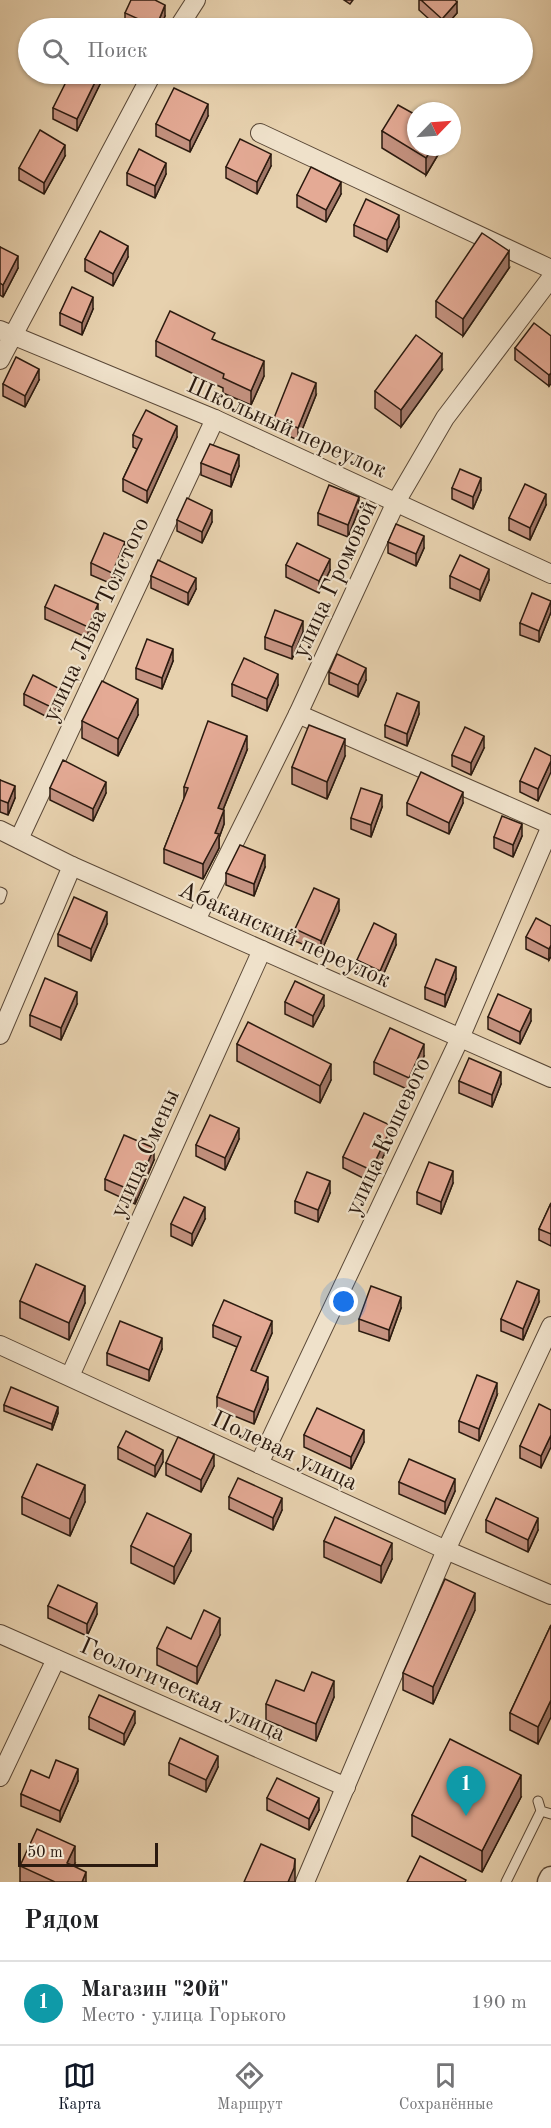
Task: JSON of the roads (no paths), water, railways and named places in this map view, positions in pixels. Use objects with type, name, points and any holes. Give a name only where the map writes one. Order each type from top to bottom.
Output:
[{"type":"street","points":[[184,18],[196,0]]},
{"type":"street","points":[[0,360],[6,333],[146,84]]},
{"type":"street","points":[[260,133],[551,269]]},
{"type":"street","name":"улица Громовой","points":[[196,920],[298,714],[396,502],[445,418],[551,278]]},
{"type":"street","name":"Школьный переулок","points":[[6,333],[214,419],[551,574]]},
{"type":"street","name":"улица Льва Толстого","points":[[19,840],[214,419]]},
{"type":"street","points":[[298,714],[551,826]]},
{"type":"street","name":"улица Кошевого","points":[[259,1464],[460,1038],[551,826]]},
{"type":"street","name":"Абаканский переулок","points":[[0,830],[72,866],[551,1078]]},
{"type":"street","points":[[0,1035],[72,866]]},
{"type":"street","name":"улица Смены","points":[[70,1376],[262,950]]},
{"type":"street","points":[[305,1882],[446,1550],[551,1326]]},
{"type":"street","name":"Полевая улица","points":[[0,1346],[551,1596]]},
{"type":"street","name":"Геологическая улица","points":[[0,1634],[346,1787]]},
{"type":"street","points":[[0,1777],[56,1659]]},
{"type":"street","points":[[549,1882],[551,1878]]},
{"type":"lane","points":[[0,892],[2,893],[0,899]]},
{"type":"lane","points":[[506,1882],[546,1812],[538,1801]]},
{"type":"place","name":"Магазин \"20й\"","points":[[466,1816]]}]
